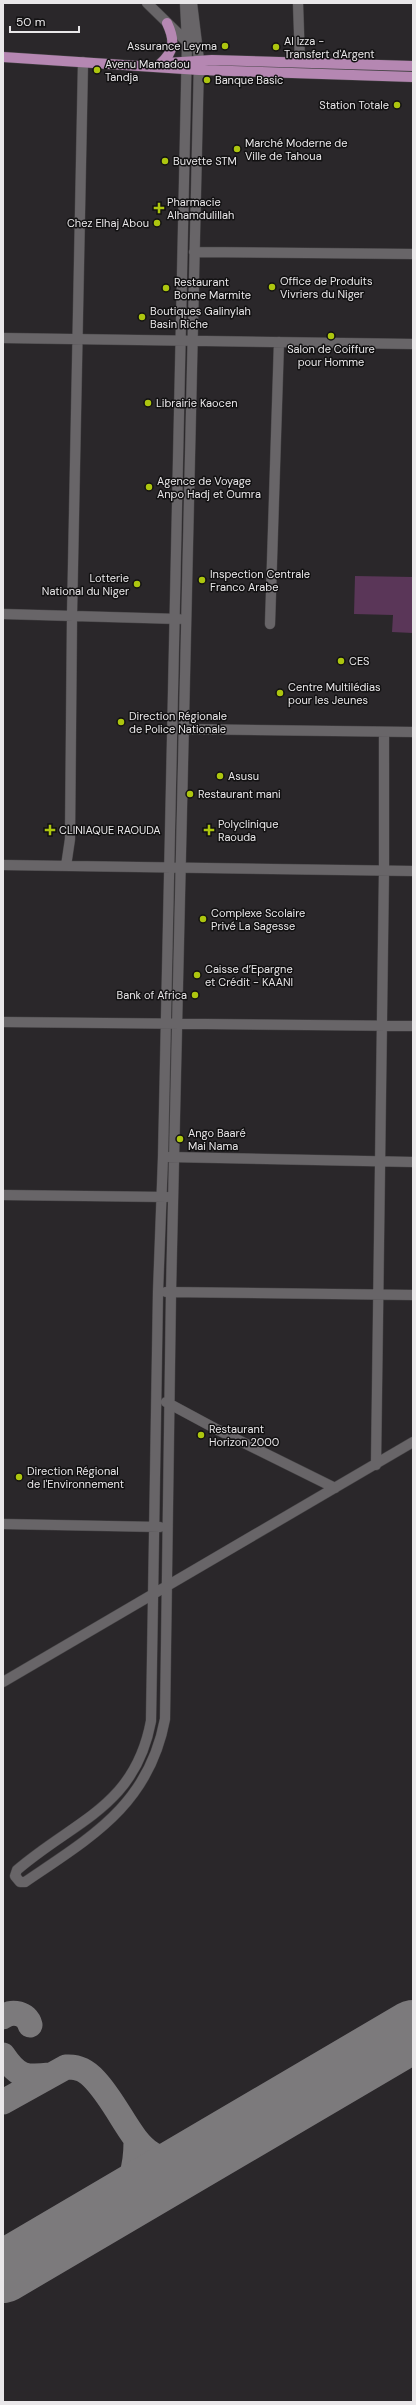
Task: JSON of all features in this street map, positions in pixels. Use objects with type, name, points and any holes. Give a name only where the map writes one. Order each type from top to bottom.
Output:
[{"type":"main road","points":[[160,64],[169,56],[173,45],[172,34],[167,23]]},
{"type":"main road","points":[[3,57],[147,65],[300,62],[413,66]]},
{"type":"main road","points":[[147,65],[186,65]]},
{"type":"main road","points":[[199,65],[413,77]]},
{"type":"street","points":[[147,3],[187,42]]},
{"type":"street","points":[[185,3],[187,42],[166,1023],[158,1292],[151,1721],[147,1742],[131,1777],[110,1800],[88,1820],[17,1870],[15,1876],[18,1881],[25,1882],[96,1833],[123,1809],[154,1760],[165,1719],[171,1404],[171,1292],[180,951],[199,65],[192,3]]},
{"type":"street","points":[[298,3],[300,62]]},
{"type":"street","points":[[66,866],[70,839],[72,616],[83,62]]},
{"type":"street","points":[[194,252],[413,254]]},
{"type":"street","points":[[3,338],[413,344]]},
{"type":"street","points":[[270,624],[278,342]]},
{"type":"street","points":[[3,614],[186,619]]},
{"type":"street","points":[[172,729],[413,732]]},
{"type":"street","points":[[376,1465],[381,1161],[384,732]]},
{"type":"street","points":[[3,865],[413,871]]},
{"type":"street","points":[[167,950],[180,951]]},
{"type":"street","points":[[3,1022],[413,1026]]},
{"type":"street","points":[[162,1157],[413,1162]]},
{"type":"street","points":[[3,1195],[174,1198]]},
{"type":"street","points":[[158,1292],[413,1295]]},
{"type":"street","points":[[157,1397],[218,1430],[335,1488]]},
{"type":"street","points":[[3,1682],[413,1442]]},
{"type":"street","points":[[3,1524],[168,1527]]},
{"type":"shaded area","points":[[355,576],[413,577],[413,633],[392,632],[393,615],[354,614]]},
{"type":"taxiway","points":[[3,2017],[15,2013],[23,2015],[30,2025]]},
{"type":"taxiway","points":[[3,2055],[18,2072],[28,2076],[50,2075]]},
{"type":"taxiway","points":[[3,2102],[66,2067],[75,2067],[86,2072],[95,2080],[108,2096],[129,2129],[140,2143],[152,2154],[166,2159],[185,2158],[208,2150]]},
{"type":"taxiway","points":[[115,2206],[125,2191],[132,2175],[136,2141]]},
{"type":"runway","points":[[3,2272],[413,2031]]},
{"type":"place","name":"Assurance Leyma","points":[[225,46]]},
{"type":"place","name":"Al Izza - Transfert d'Argent","points":[[276,47]]},
{"type":"place","name":"Avenu Mamadou Tandja","points":[[97,70]]},
{"type":"place","name":"Banque Basic","points":[[207,80]]},
{"type":"place","name":"Station Totale","points":[[397,105]]},
{"type":"place","name":"Marché Moderne de Ville de Tahoua","points":[[237,149]]},
{"type":"place","name":"Buvette STM","points":[[165,161]]},
{"type":"place","name":"Pharmacie Alhamdulillah","points":[[159,208]]},
{"type":"place","name":"Chez Elhaj Abou","points":[[157,223]]},
{"type":"place","name":"Office de Produits Vivriers du Niger","points":[[272,287]]},
{"type":"place","name":"Restaurant Bonne Marmite","points":[[166,288]]},
{"type":"place","name":"Boutiques Galinylah Basin Riche","points":[[142,317]]},
{"type":"place","name":"Salon de Coiffure pour Homme","points":[[331,336]]},
{"type":"place","name":"Librairie Kaocen","points":[[148,403]]},
{"type":"place","name":"Agence de Voyage Anpo Hadj et Oumra","points":[[149,487]]},
{"type":"place","name":"Inspection Centrale Franco Arabe","points":[[202,580]]},
{"type":"place","name":"Lotterie National du Niger","points":[[137,584]]},
{"type":"place","name":"CES","points":[[341,661]]},
{"type":"place","name":"Centre Multilédias pour les Jeunes","points":[[280,693]]},
{"type":"place","name":"Direction Régionale de Police Nationale","points":[[121,722]]},
{"type":"place","name":"Asusu","points":[[220,776]]},
{"type":"place","name":"Restaurant mani","points":[[190,794]]},
{"type":"place","name":"CLINIAQUE RAOUDA","points":[[50,830]]},
{"type":"place","name":"Polyclinique Raouda","points":[[209,830]]},
{"type":"place","name":"Complexe Scolaire Privé La Sagesse","points":[[203,919]]},
{"type":"place","name":"Caisse d’Epargne et Crédit - KAANI","points":[[197,975]]},
{"type":"place","name":"Bank of Africa","points":[[195,995]]},
{"type":"place","name":"Ango Baaré Mai Nama","points":[[180,1139]]},
{"type":"place","name":"Restaurant Horizon 2000","points":[[201,1435]]},
{"type":"place","name":"Direction Régional de l'Environnement","points":[[19,1477]]}]
